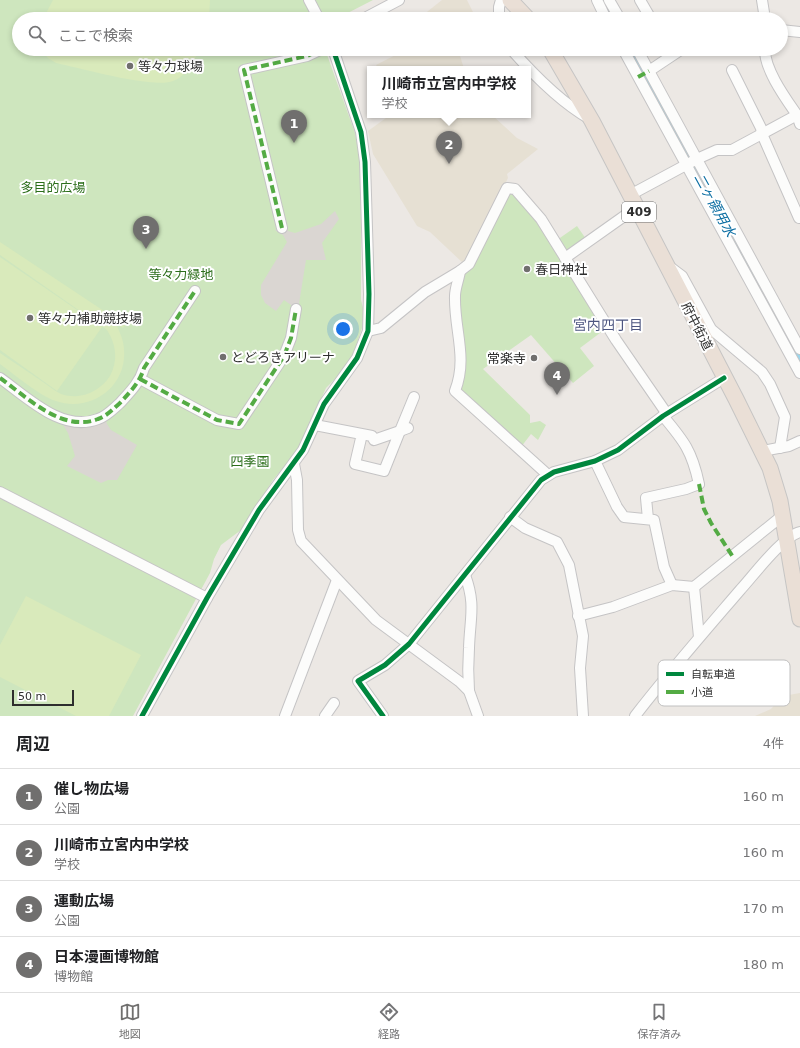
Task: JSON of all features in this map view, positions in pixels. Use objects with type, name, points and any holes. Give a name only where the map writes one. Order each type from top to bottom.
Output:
[{"type":"highway","points":[[510,0],[521,12]]},
{"type":"highway","name":"府中街道","points":[[554,56],[592,121],[762,451],[776,485],[782,516],[794,536],[800,618]]},
{"type":"street","points":[[308,0],[316,12]]},
{"type":"street","points":[[376,12],[399,0]]},
{"type":"street","points":[[500,12],[501,0]]},
{"type":"street","points":[[597,0],[603,12]]},
{"type":"street","points":[[609,0],[616,12]]},
{"type":"street","points":[[640,0],[647,12]]},
{"type":"street","points":[[762,0],[764,12]]},
{"type":"street","points":[[788,31],[800,32]]},
{"type":"street","points":[[282,228],[244,70],[307,56]]},
{"type":"street","points":[[142,716],[207,598],[269,495],[294,464],[331,393],[357,358],[368,331],[369,294],[365,162],[361,132],[335,56]]},
{"type":"street","points":[[517,56],[526,66]]},
{"type":"street","points":[[627,56],[692,162],[800,348]]},
{"type":"street","points":[[641,56],[692,162],[800,372]]},
{"type":"street","points":[[649,71],[668,56]]},
{"type":"street","points":[[565,258],[633,201],[692,162],[717,150],[732,150],[762,134],[798,120],[778,87],[766,56]]},
{"type":"street","points":[[732,70],[761,128],[762,134],[798,218],[800,217]]},
{"type":"street","points":[[531,72],[572,107],[592,121]]},
{"type":"street","points":[[368,331],[381,328],[425,292],[469,264],[507,188],[515,189],[540,219],[694,460],[699,484],[686,489],[646,498],[648,519]]},
{"type":"street","points":[[666,265],[682,276],[711,329],[762,372],[770,384],[785,417],[780,448]]},
{"type":"street","points":[[460,271],[455,295],[462,366],[460,379],[455,391],[548,474]]},
{"type":"street","points":[[0,378],[54,415],[64,419],[84,422],[97,420],[105,416],[123,399],[140,379],[144,368],[195,291]]},
{"type":"street","points":[[140,379],[217,420],[239,424],[284,356],[291,338],[296,309]]},
{"type":"street","points":[[383,716],[358,681],[385,665],[409,644],[541,480],[548,474],[595,461],[618,450],[665,415],[724,378]]},
{"type":"street","points":[[362,434],[355,464],[384,471],[404,429],[414,397]]},
{"type":"street","points":[[315,425],[372,436],[374,440],[404,429]]},
{"type":"street","points":[[762,451],[780,448],[800,441]]},
{"type":"street","points":[[595,461],[617,507],[624,517],[654,520],[664,567],[672,586]]},
{"type":"street","points":[[294,464],[297,480],[298,530],[300,537],[337,580],[376,620],[444,669],[468,692]]},
{"type":"street","points":[[0,492],[207,598]]},
{"type":"street","points":[[578,616],[613,607],[672,586],[694,587],[782,516]]},
{"type":"street","points":[[510,517],[525,528],[557,542],[569,565],[582,636],[580,672],[583,716]]},
{"type":"street","points":[[680,660],[775,551],[794,536]]},
{"type":"street","points":[[464,575],[469,588],[473,610],[468,648],[468,692],[478,716]]},
{"type":"street","points":[[285,716],[337,580]]},
{"type":"street","points":[[694,587],[699,637]]},
{"type":"street","points":[[635,716],[658,688]]},
{"type":"street","points":[[325,716],[334,703]]},
{"type":"shaded area","points":[[442,0],[467,0],[473,12],[427,12]]},
{"type":"shaded area","points":[[393,56],[460,56],[463,66],[377,66],[376,65]]},
{"type":"shaded area","points":[[386,118],[495,118],[517,138],[538,149],[507,174],[508,178],[470,255],[464,264],[430,232],[417,226],[373,154],[368,131]]},
{"type":"shaded area","points":[[335,211],[339,219],[322,243],[326,260],[306,260],[298,310],[284,300],[276,311],[265,303],[261,295],[261,285],[287,242],[283,235],[275,230],[286,226],[288,231],[295,233],[321,224]]},
{"type":"shaded area","points":[[105,416],[107,424],[111,430],[137,445],[117,480],[108,480],[101,483],[67,466],[75,456],[68,433],[62,423]]},
{"type":"shaded area","points":[[800,693],[800,716],[755,716],[771,709],[774,706],[790,706],[790,695]]},
{"type":"green space","name":"等々力緑地","points":[[0,0],[373,0],[350,12],[12,12],[12,56],[328,56],[355,133],[361,165],[361,300],[364,312],[362,328],[353,355],[343,371],[326,388],[302,442],[292,457],[273,480],[241,530],[221,545],[214,559],[210,573],[133,716],[0,716]]},
{"type":"green space","points":[[53,0],[210,0],[209,12],[47,12]]},
{"type":"green space","name":"等々力球場","points":[[46,56],[196,56],[182,76],[173,81],[164,83],[134,80],[99,73],[56,63]]},
{"type":"green space","points":[[508,192],[514,193],[537,219],[604,330],[580,348],[594,366],[573,383],[531,335],[483,369],[530,415],[530,423],[540,421],[546,425],[538,440],[531,434],[521,447],[458,390],[458,295],[463,272]]},
{"type":"green space","points":[[577,226],[586,239],[566,255],[557,240]]},
{"type":"green space","points":[[0,242],[125,325],[123,328],[116,324],[122,337],[124,350],[123,363],[113,386],[104,394],[93,400],[81,403],[69,404],[56,401],[35,390],[0,364],[0,353],[59,393],[68,396],[76,396],[96,390],[107,380],[115,363],[115,352],[107,330],[0,255]]},
{"type":"green space","points":[[0,257],[102,327],[57,391],[0,350]]},
{"type":"green space","points":[[26,596],[141,655],[109,716],[76,716],[0,677],[0,645]]},
{"type":"waterway","name":"二ヶ領用水","points":[[603,0],[609,12]]},
{"type":"waterway","name":"二ヶ領用水","points":[[634,56],[800,360]]},
{"type":"marked path","points":[[282,228],[244,70],[307,56]]},
{"type":"marked path","points":[[638,77],[649,71]]},
{"type":"marked path","points":[[0,378],[33,403],[58,417],[71,421],[85,422],[101,418],[120,403],[134,387],[144,368],[195,291]]},
{"type":"marked path","points":[[140,379],[217,420],[239,424],[284,356],[291,338],[296,309]]},
{"type":"marked path","points":[[699,484],[704,509],[711,523],[733,557]]},
{"type":"cycle path","points":[[142,716],[207,598],[259,510],[303,450],[324,404],[357,358],[368,331],[369,294],[365,162],[361,132],[335,56]]},
{"type":"cycle path","points":[[383,716],[358,681],[385,665],[409,644],[541,480],[554,472],[595,461],[618,450],[663,416],[724,378]]},
{"type":"place","name":"等々力球場","points":[[130,66]]},
{"type":"place","name":"催し物広場","points":[[294,143]]},
{"type":"place","name":"川崎市立宮内中学校","points":[[449,164]]},
{"type":"place","name":"運動広場","points":[[146,249]]},
{"type":"place","name":"春日神社","points":[[527,269]]},
{"type":"place","name":"等々力補助競技場","points":[[30,318]]},
{"type":"place","name":"とどろきアリーナ","points":[[223,357]]},
{"type":"place","name":"常楽寺","points":[[534,358]]},
{"type":"place","name":"日本漫画博物館","points":[[557,395]]},
{"type":"district","name":"宮内四丁目","points":[[608,325]]},
{"type":"park label","name":"多目的広場","points":[[53,187]]},
{"type":"park label","name":"四季園","points":[[250,461]]}]
